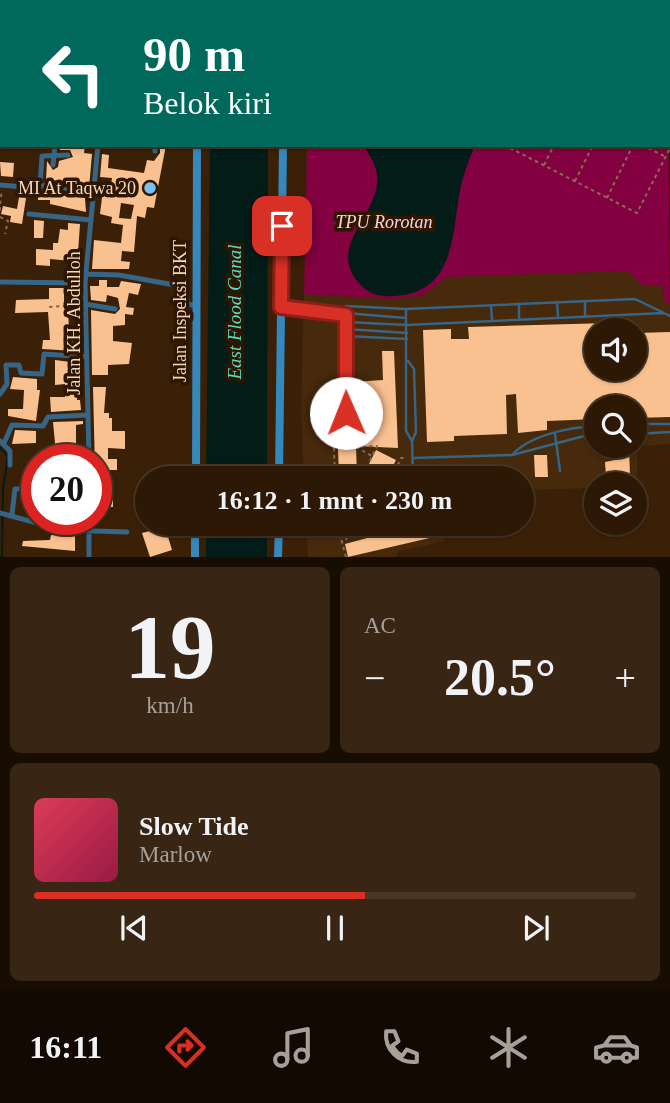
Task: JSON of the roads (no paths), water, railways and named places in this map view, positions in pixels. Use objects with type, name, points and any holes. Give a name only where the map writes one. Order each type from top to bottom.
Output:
[{"type":"street","points":[[53,165],[55,147]]},
{"type":"street","name":"Jalan KH. Abdulloh","points":[[89,444],[85,283],[98,147]]},
{"type":"street","name":"Jalan Inspeksi BKT","points":[[196,466],[197,147]]},
{"type":"street","points":[[279,466],[283,147]]},
{"type":"street","points":[[40,187],[42,156],[68,155]]},
{"type":"street","points":[[1,185],[40,187],[49,184],[95,195]]},
{"type":"street","points":[[29,214],[91,220]]},
{"type":"street","points":[[86,274],[119,275],[180,286],[185,289],[188,304],[196,306]]},
{"type":"street","points":[[0,282],[85,283]]},
{"type":"street","points":[[85,304],[115,309]]},
{"type":"street","points":[[0,394],[7,384],[6,365],[19,365],[21,373],[42,374],[44,354],[87,357]]},
{"type":"street","points":[[10,466],[10,451],[2,442],[12,425],[43,426],[48,416],[88,415]]},
{"type":"street","points":[[6,513],[15,489],[21,489]]},
{"type":"street","points":[[112,532],[127,532]]},
{"type":"street","points":[[89,535],[89,557]]},
{"type":"street","points":[[195,536],[195,557]]},
{"type":"street","points":[[278,536],[278,557]]},
{"type":"lane","points":[[346,413],[346,306],[406,309],[635,299],[670,316]]},
{"type":"lane","points":[[585,301],[586,316]]},
{"type":"lane","points":[[558,302],[558,317]]},
{"type":"lane","points":[[519,304],[519,319]]},
{"type":"lane","points":[[491,305],[492,320]]},
{"type":"lane","points":[[281,307],[346,315],[406,318]]},
{"type":"lane","points":[[406,309],[406,432],[412,442]]},
{"type":"lane","points":[[346,321],[407,325],[664,313]]},
{"type":"lane","points":[[346,329],[407,333]]},
{"type":"lane","points":[[345,336],[407,339]]},
{"type":"lane","points":[[408,361],[414,369],[416,432],[412,442],[413,466]]},
{"type":"lane","points":[[647,424],[670,424]]},
{"type":"lane","points":[[512,455],[523,443],[584,428]]},
{"type":"lane","points":[[647,433],[670,432]]},
{"type":"lane","points":[[555,434],[559,471]]},
{"type":"lane","points":[[413,458],[512,455],[584,438]]},
{"type":"water","name":"East Flood Canal","points":[[210,147],[268,147],[267,466],[206,466]]},
{"type":"water","points":[[364,147],[474,147],[462,183],[446,261],[439,274],[428,285],[413,293],[394,296],[374,294],[357,281],[350,268],[350,244],[374,197],[377,184],[376,168]]},
{"type":"water","points":[[206,536],[267,536],[267,557],[206,557]]},
{"type":"waterway","points":[[0,448],[8,456],[3,489],[2,557]]},
{"type":"place","name":"MI At Taqwa 20","points":[[150,188]]},
{"type":"park label","name":"TPU Rorotan","points":[[384,222]]}]
